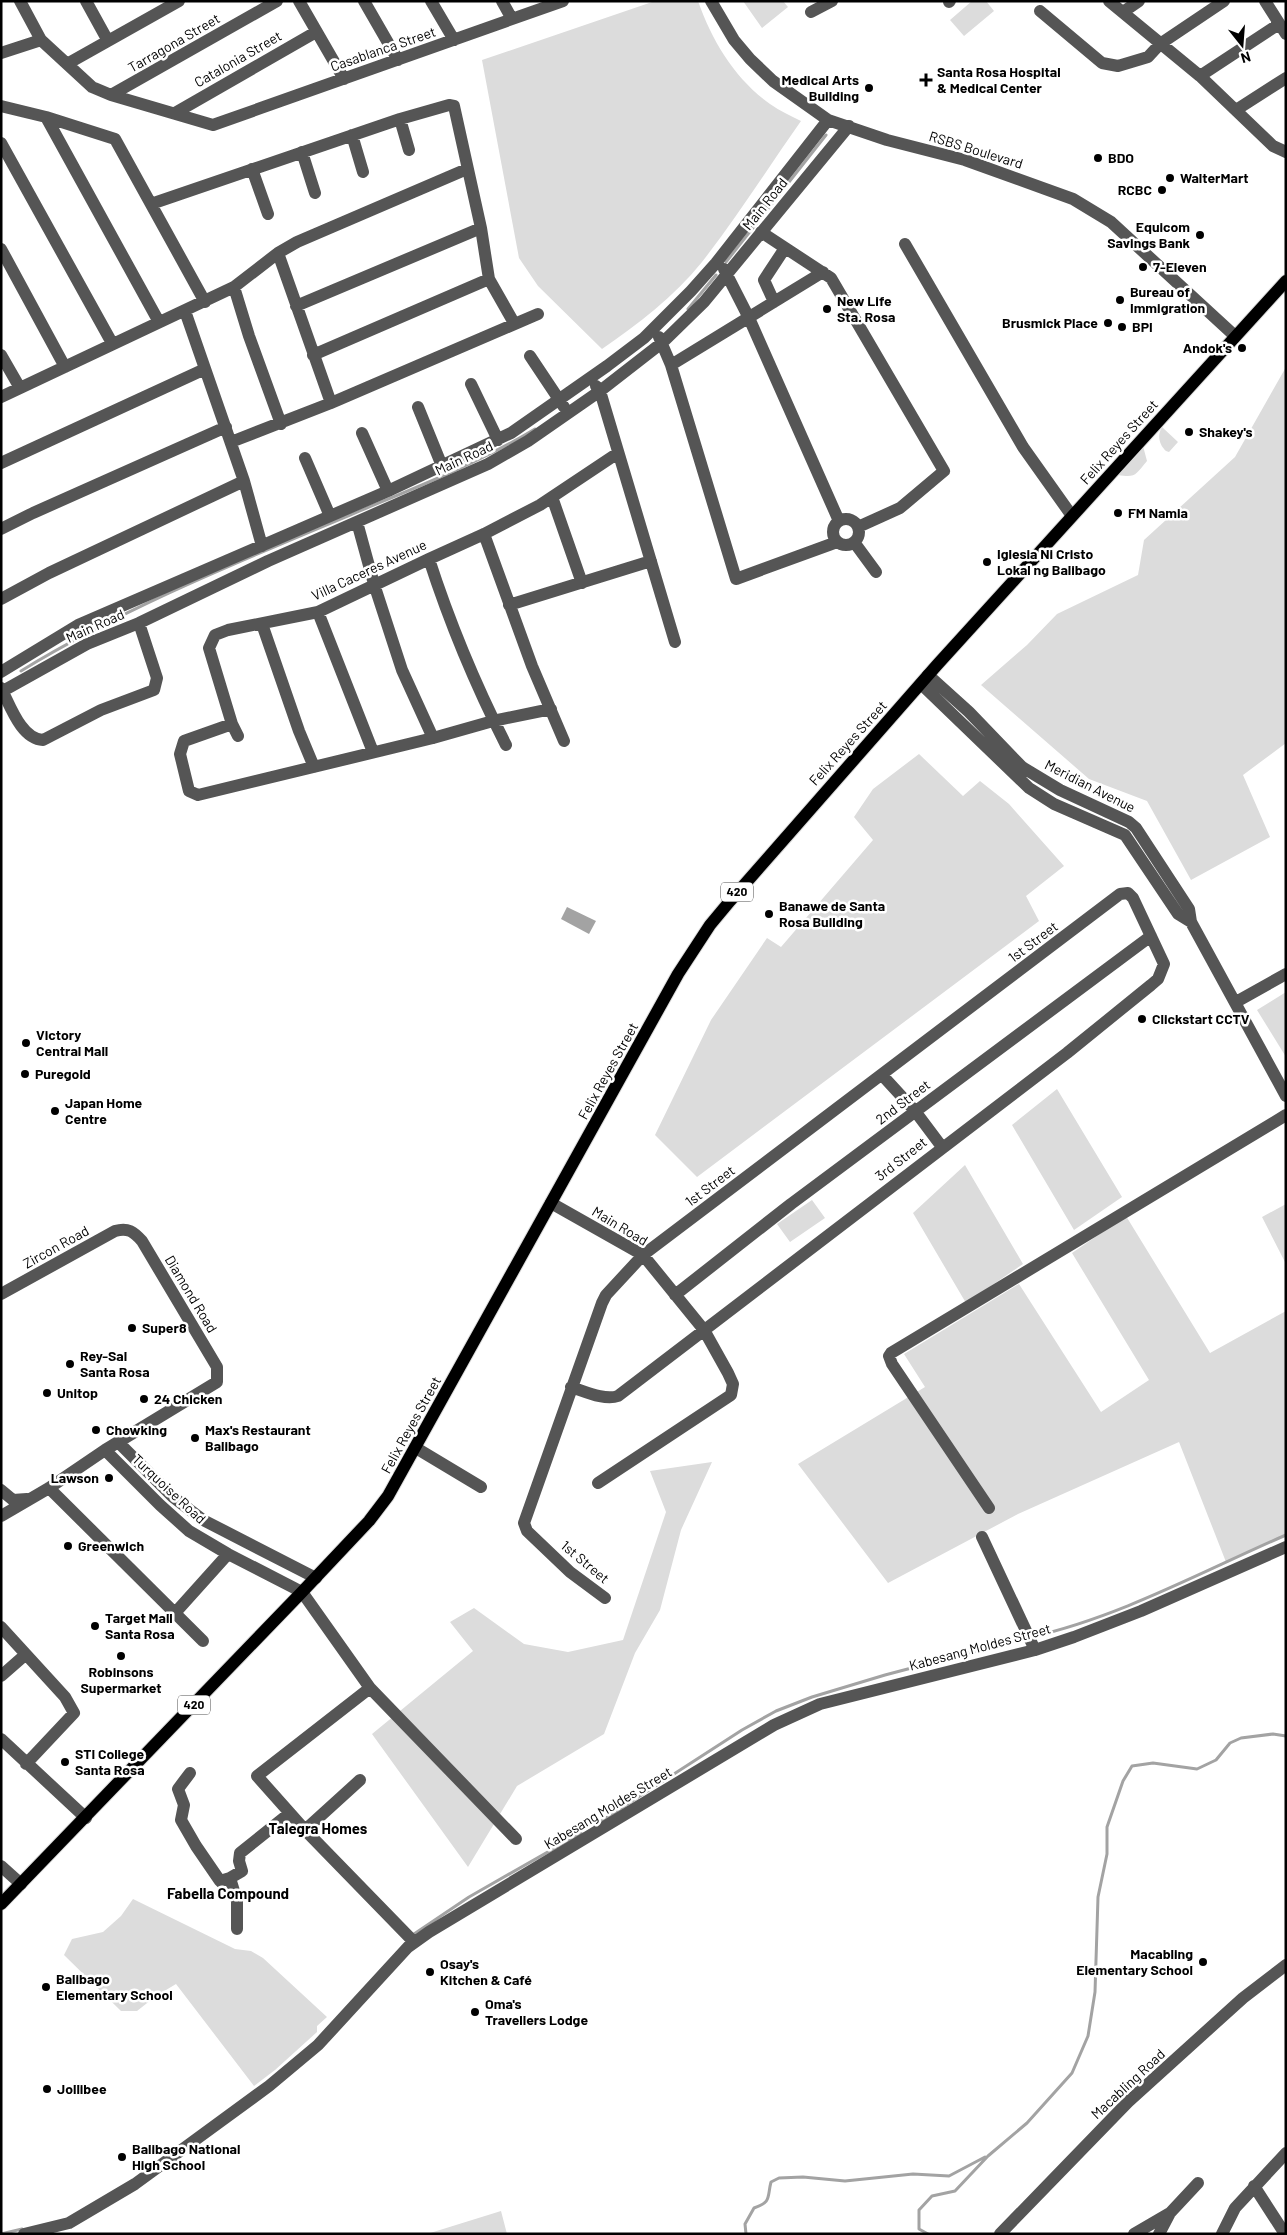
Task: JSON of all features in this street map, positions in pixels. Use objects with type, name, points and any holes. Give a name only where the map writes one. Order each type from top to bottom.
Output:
[{"type":"main road","name":"Felix Reyes Street","points":[[1,1904],[316,1578],[374,1515],[388,1496],[678,974],[710,926],[769,854],[925,679],[1286,281]]},
{"type":"street","points":[[20,1],[41,40],[92,87],[111,95],[175,113]]},
{"type":"street","points":[[86,1],[108,41]]},
{"type":"street","points":[[67,64],[179,1]]},
{"type":"street","name":"Tarragona Street","points":[[111,95],[277,1]]},
{"type":"street","points":[[299,1],[344,79]]},
{"type":"street","points":[[364,1],[398,60]]},
{"type":"street","points":[[431,1],[454,40]]},
{"type":"street","points":[[502,1],[512,19]]},
{"type":"street","name":"Casablanca Street","points":[[175,113],[213,125],[563,1]]},
{"type":"street","name":"RSBS Boulevard","points":[[710,1],[734,40],[750,58],[773,81],[828,120],[887,140],[966,160],[1073,198],[1111,222],[1235,336]]},
{"type":"street","points":[[811,12],[832,1]]},
{"type":"street","points":[[1109,1],[1200,76],[1273,146],[1286,152]]},
{"type":"street","points":[[1123,12],[1139,1]]},
{"type":"street","points":[[1040,11],[1102,64],[1118,66],[1148,57],[1160,44],[1224,1]]},
{"type":"street","points":[[1200,76],[1283,29],[1265,1]]},
{"type":"street","name":"Catalonia Street","points":[[175,113],[316,32]]},
{"type":"street","points":[[1,53],[41,40]]},
{"type":"street","points":[[1236,110],[1286,78]]},
{"type":"street","points":[[151,204],[400,119],[450,105],[454,106],[481,228],[490,279],[514,323]]},
{"type":"street","points":[[1,106],[46,117],[115,139],[205,302]]},
{"type":"street","points":[[46,117],[159,322]]},
{"type":"street","points":[[400,119],[409,150]]},
{"type":"street","name":"Main Road","points":[[1,672],[78,626],[388,491],[498,440],[559,400],[644,338],[716,262],[828,120]]},
{"type":"street","name":"Main Road","points":[[2,690],[87,644],[139,623],[268,561],[502,457],[600,391],[663,342],[704,302],[849,126]]},
{"type":"street","points":[[352,135],[363,172]]},
{"type":"street","points":[[1,143],[112,344]]},
{"type":"street","points":[[302,152],[315,194]]},
{"type":"street","points":[[252,169],[268,214]]},
{"type":"street","points":[[1,397],[234,287],[278,253],[320,232],[467,169]]},
{"type":"street","points":[[296,306],[481,228]]},
{"type":"street","points":[[761,232],[823,272],[836,286],[944,470],[900,508],[858,527]]},
{"type":"street","points":[[905,244],[1023,447],[1072,516]]},
{"type":"street","points":[[774,302],[764,280],[786,248]]},
{"type":"street","points":[[1,249],[65,367]]},
{"type":"street","points":[[278,253],[331,403]]},
{"type":"street","points":[[716,262],[728,274],[749,318],[839,521]]},
{"type":"street","points":[[671,365],[823,272]]},
{"type":"street","points":[[313,355],[490,279]]},
{"type":"street","points":[[234,287],[249,336],[281,424]]},
{"type":"street","points":[[185,311],[244,481],[262,546]]},
{"type":"street","points":[[231,442],[281,424],[538,314]]},
{"type":"street","points":[[653,328],[663,342],[671,365],[736,579],[838,542],[846,545],[854,542],[858,537],[858,527],[850,520],[839,521],[835,526],[833,532],[838,542]]},
{"type":"street","points":[[1,355],[20,388]]},
{"type":"street","points":[[530,356],[568,413]]},
{"type":"street","points":[[1,463],[205,369]]},
{"type":"street","points":[[590,378],[600,391],[675,642]]},
{"type":"street","points":[[471,384],[498,440]]},
{"type":"street","points":[[418,407],[442,466]]},
{"type":"street","points":[[1,529],[226,427]]},
{"type":"street","points":[[362,433],[388,491]]},
{"type":"street","name":"Villa Caceres Avenue","points":[[314,767],[198,795],[189,791],[180,754],[184,741],[194,736],[235,730],[209,648],[215,635],[318,612],[429,558],[484,534],[552,498],[618,453]]},
{"type":"street","points":[[305,458],[330,516]]},
{"type":"street","points":[[1,599],[49,573],[244,481]]},
{"type":"street","points":[[552,498],[582,583]]},
{"type":"street","points":[[357,522],[374,584],[402,670],[433,738]]},
{"type":"street","points":[[484,534],[532,666],[564,741]]},
{"type":"street","points":[[854,542],[876,572]]},
{"type":"street","points":[[429,558],[447,612],[474,681],[506,745]]},
{"type":"street","points":[[509,604],[651,561]]},
{"type":"street","points":[[318,612],[373,752]]},
{"type":"street","points":[[2,690],[25,731],[36,740],[43,740],[102,710],[145,695],[154,690],[157,678],[139,623]]},
{"type":"street","points":[[262,624],[299,731],[314,767],[494,721],[551,709]]},
{"type":"street","name":"Meridian Avenue","points":[[925,679],[1029,788],[1054,804],[1125,835],[1178,914],[1190,922],[1236,1002],[1286,1096]]},
{"type":"street","name":"3rd Street","points":[[571,1387],[606,1397],[614,1398],[618,1396],[942,1146],[1066,1053],[1158,979],[1164,964],[1133,898],[1128,893],[1120,894]]},
{"type":"street","name":"1st Street","points":[[605,1598],[570,1572],[525,1528],[524,1523],[571,1387],[606,1295],[642,1256],[1120,894]]},
{"type":"street","name":"2nd Street","points":[[676,1295],[791,1204],[1151,936]]},
{"type":"street","points":[[1236,1002],[1286,974]]},
{"type":"street","points":[[882,1075],[942,1146]]},
{"type":"street","points":[[989,1508],[892,1364],[889,1356],[891,1353],[1286,1115]]},
{"type":"street","name":"Main Road","points":[[551,1203],[642,1256],[704,1330],[733,1384],[732,1395],[598,1483]]},
{"type":"street","name":"Zircon Road","points":[[1,1294],[115,1232],[127,1229]]},
{"type":"street","name":"Diamond Road","points":[[118,1442],[217,1382],[217,1367],[142,1242],[136,1234],[127,1229]]},
{"type":"street","points":[[1,1516],[49,1488],[118,1442]]},
{"type":"street","name":"Turquoise Road","points":[[118,1442],[173,1497],[204,1520],[316,1578]]},
{"type":"street","points":[[416,1448],[482,1487]]},
{"type":"street","name":"Turquoise Road","points":[[105,1450],[160,1505],[189,1531],[224,1558],[302,1592]]},
{"type":"street","points":[[49,1488],[203,1641]]},
{"type":"street","points":[[1,1490],[13,1500],[31,1498]]},
{"type":"street","points":[[982,1537],[1032,1643]]},
{"type":"street","name":"Kabesang Moldes Street","points":[[24,2234],[69,2223],[135,2184],[269,2086],[318,2045],[411,1939],[782,1722],[820,1704],[1032,1643],[1074,1637],[1141,1611],[1286,1547]]},
{"type":"street","points":[[175,1613],[224,1558]]},
{"type":"street","points":[[302,1592],[370,1688],[516,1839]]},
{"type":"street","points":[[1,1627],[66,1697],[74,1713],[26,1764]]},
{"type":"street","points":[[1,1676],[25,1655]]},
{"type":"street","points":[[370,1688],[257,1775],[305,1830],[411,1939]]},
{"type":"street","points":[[1,1739],[86,1818]]},
{"type":"street","points":[[190,1774],[178,1789],[184,1805],[181,1820],[220,1881],[242,1871],[239,1861],[240,1852],[290,1813]]},
{"type":"street","points":[[305,1830],[360,1780]]},
{"type":"street","points":[[1,1866],[21,1884]]},
{"type":"street","points":[[230,1878],[237,1901],[237,1929]]},
{"type":"street","name":"Macabling Road","points":[[1000,2234],[1128,2102],[1243,1998],[1286,1965]]},
{"type":"street","points":[[1222,2234],[1235,2208],[1285,2155]]},
{"type":"street","points":[[1134,2234],[1170,2213],[1198,2183]]},
{"type":"street","points":[[1254,2186],[1285,2234]]},
{"type":"street","points":[[1160,2234],[1170,2213]]},
{"type":"shaded area","points":[[655,1],[698,1],[718,45],[746,83],[770,104],[801,121],[728,228],[691,275],[655,309],[602,349],[538,286],[519,258],[482,60]]},
{"type":"shaded area","points":[[743,1],[783,1],[788,7],[762,28]]},
{"type":"shaded area","points":[[972,1],[986,1],[994,11],[964,36],[950,20]]},
{"type":"shaded area","points":[[1286,367],[1286,743],[1243,775],[1270,837],[1191,880],[1147,801],[1089,779],[981,685],[1027,645],[1057,614],[1138,575],[1144,540],[1235,457]]},
{"type":"shaded area","points":[[1162,427],[1178,442],[1169,452],[1160,443],[1159,437]]},
{"type":"shaded area","points":[[1143,446],[1147,461],[1140,470],[1132,476],[1118,475]]},
{"type":"shaded area","points":[[919,754],[963,796],[980,781],[1009,804],[1064,866],[1026,896],[1039,921],[697,1177],[655,1135],[711,1020],[767,938],[781,947],[873,840],[854,817],[873,789]]},
{"type":"shaded area","points":[[567,907],[596,921],[589,934],[561,919]]},
{"type":"shaded area","points":[[1286,992],[1286,1057],[1257,1010]]},
{"type":"shaded area","points":[[1057,1089],[1122,1197],[1074,1230],[1012,1125]]},
{"type":"shaded area","points":[[965,1165],[1023,1264],[966,1303],[913,1213]]},
{"type":"shaded area","points":[[812,1200],[825,1218],[790,1242],[777,1224]]},
{"type":"shaded area","points":[[1286,1204],[1286,1264],[1262,1217]]},
{"type":"shaded area","points":[[1126,1216],[1210,1353],[1286,1311],[1286,1535],[1226,1562],[1179,1442],[1018,1514],[888,1583],[798,1464],[925,1387],[904,1354],[1019,1284],[1101,1412],[1149,1380],[1072,1253]]},
{"type":"shaded area","points":[[712,1462],[681,1530],[660,1610],[635,1653],[604,1734],[517,1786],[468,1867],[372,1734],[473,1651],[450,1622],[474,1608],[524,1644],[568,1652],[623,1640],[666,1512],[650,1471]]},
{"type":"shaded area","points":[[133,1899],[235,1949],[251,1951],[263,1958],[327,2017],[317,2026],[317,2032],[275,2070],[254,2086],[176,1984],[156,1996],[137,2011],[121,2011],[64,1955],[72,1939],[103,1932],[121,1916]]},
{"type":"shaded area","points":[[501,2211],[507,2234],[427,2234]]},
{"type":"waterway","points":[[726,262],[826,135]]},
{"type":"waterway","points":[[688,309],[716,275]]},
{"type":"waterway","points":[[21,671],[60,648],[141,606],[224,568],[444,475],[490,454],[535,429]]},
{"type":"waterway","points":[[1031,1637],[1097,1618],[1161,1592],[1286,1535]]},
{"type":"waterway","points":[[595,1825],[742,1730],[776,1711],[812,1697],[885,1675],[1025,1638]]},
{"type":"waterway","points":[[928,2234],[919,2229],[919,2210],[932,2196],[955,2191],[988,2156],[1027,2123],[1072,2073],[1088,2036],[1095,1992],[1098,1897],[1107,1854],[1107,1827],[1123,1781],[1132,1766],[1153,1763],[1197,1769],[1216,1760],[1230,1743],[1241,1738],[1273,1734],[1286,1736]]},
{"type":"waterway","points":[[411,1936],[469,1897],[581,1833]]},
{"type":"waterway","points":[[746,2234],[745,2224],[754,2208],[764,2204],[769,2195],[771,2182],[779,2178],[803,2177],[845,2181],[913,2174],[949,2176],[985,2157]]},
{"type":"waterway","points":[[1,2234],[22,2229]]},
{"type":"place","name":"Santa Rosa Hospital & Medical Center","points":[[926,80]]},
{"type":"place","name":"Medical Arts Building","points":[[869,88]]},
{"type":"place","name":"BDO","points":[[1098,158]]},
{"type":"place","name":"WalterMart","points":[[1170,178]]},
{"type":"place","name":"RCBC","points":[[1162,190]]},
{"type":"place","name":"Equicom Savings Bank","points":[[1200,235]]},
{"type":"place","name":"7-Eleven","points":[[1143,267]]},
{"type":"place","name":"Bureau of Immigration","points":[[1120,300]]},
{"type":"place","name":"New Life Sta. Rosa","points":[[827,309]]},
{"type":"place","name":"Brusmick Place","points":[[1108,323]]},
{"type":"place","name":"BPI","points":[[1122,327]]},
{"type":"place","name":"Andok's","points":[[1242,348]]},
{"type":"place","name":"Shakey's","points":[[1189,432]]},
{"type":"place","name":"FM Namia","points":[[1118,513]]},
{"type":"place","name":"Iglesia Ni Cristo Lokal ng Balibago","points":[[987,562]]},
{"type":"place","name":"Banawe de Santa Rosa Building","points":[[769,914]]},
{"type":"place","name":"Clickstart CCTV","points":[[1142,1019]]},
{"type":"place","name":"Victory Central Mall","points":[[26,1043]]},
{"type":"place","name":"Puregold","points":[[25,1074]]},
{"type":"place","name":"Japan Home Centre","points":[[55,1111]]},
{"type":"place","name":"Super8","points":[[132,1328]]},
{"type":"place","name":"Rey-Sal Santa Rosa","points":[[70,1364]]},
{"type":"place","name":"Unitop","points":[[47,1393]]},
{"type":"place","name":"24 Chicken","points":[[144,1399]]},
{"type":"place","name":"Chowking","points":[[96,1430]]},
{"type":"place","name":"Max's Restaurant Balibago","points":[[195,1438]]},
{"type":"place","name":"Lawson","points":[[109,1478]]},
{"type":"place","name":"Greenwich","points":[[68,1546]]},
{"type":"place","name":"Target Mall Santa Rosa","points":[[95,1626]]},
{"type":"place","name":"Robinsons Supermarket","points":[[121,1656]]},
{"type":"place","name":"STI College Santa Rosa","points":[[65,1762]]},
{"type":"place","name":"Macabling Elementary School","points":[[1203,1962]]},
{"type":"place","name":"Osay's Kitchen & Café","points":[[430,1972]]},
{"type":"place","name":"Balibago Elementary School","points":[[46,1987]]},
{"type":"place","name":"Oma's Travellers Lodge","points":[[475,2012]]},
{"type":"place","name":"Jollibee","points":[[47,2089]]},
{"type":"place","name":"Balibago National High School","points":[[122,2157]]},
{"type":"district","name":"Talegra Homes","points":[[318,1829]]},
{"type":"district","name":"Fabella Compound","points":[[228,1894]]}]
